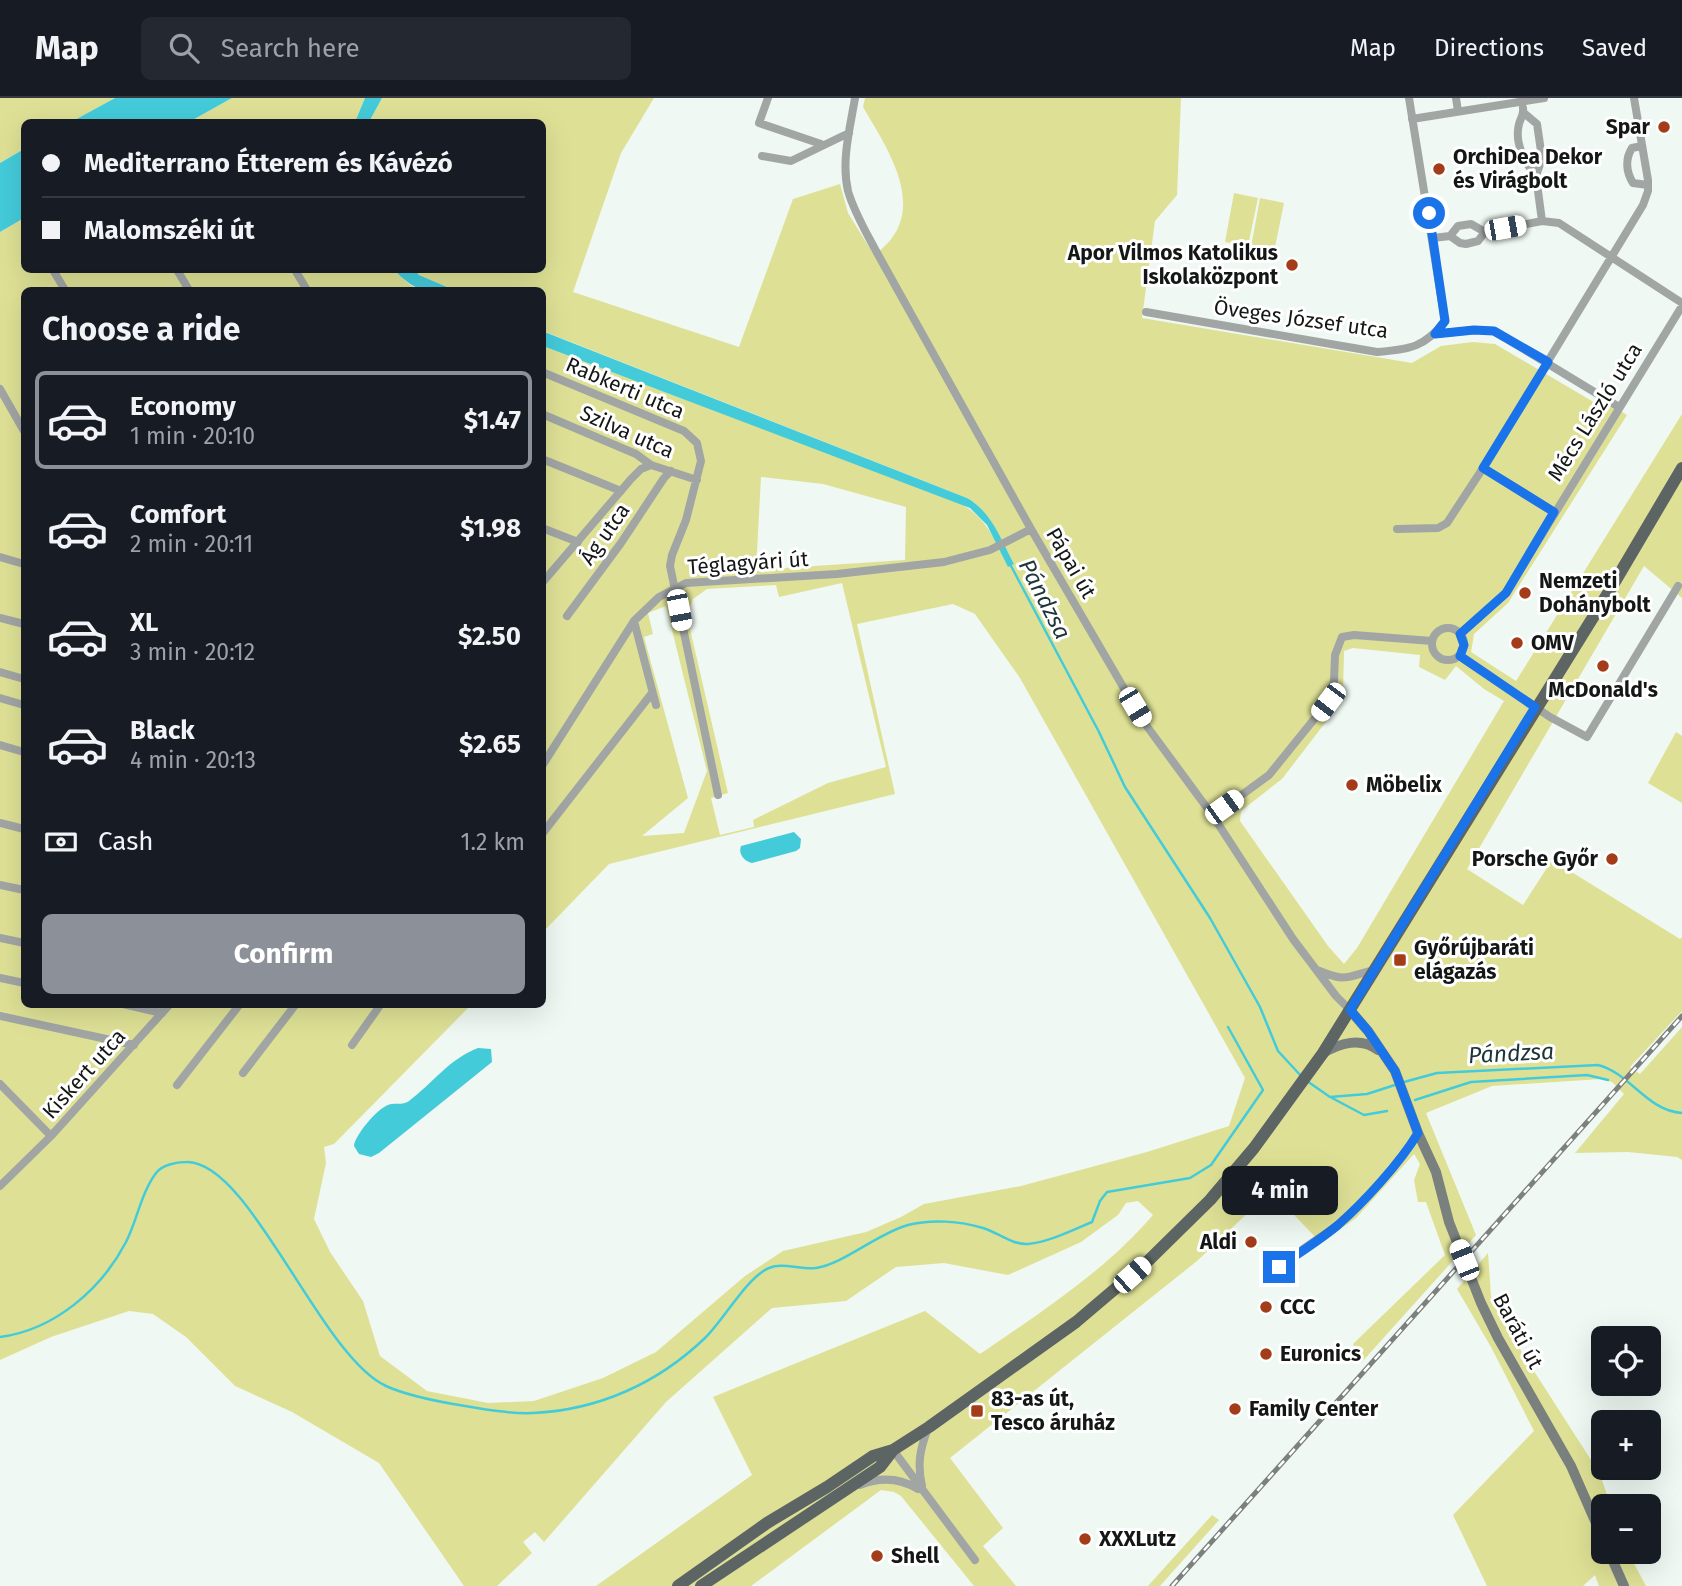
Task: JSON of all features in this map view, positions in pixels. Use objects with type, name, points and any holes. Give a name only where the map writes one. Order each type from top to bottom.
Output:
[{"type":"main road","points":[[678,1586],[767,1523],[873,1456],[893,1450],[929,1427],[1076,1322],[1149,1260],[1233,1173],[1321,1056],[1610,590],[1682,468]]},
{"type":"main road","points":[[701,1586],[880,1467],[893,1450]]},
{"type":"street","points":[[768,98],[759,122],[821,144]]},
{"type":"street","name":"Pápai út","points":[[855,98],[845,174],[848,192],[856,211],[1031,529],[1143,720],[1213,816],[1315,970],[1350,1010]]},
{"type":"street","points":[[1409,98],[1445,321],[1435,334]]},
{"type":"street","points":[[1456,98],[1458,111]]},
{"type":"street","points":[[1412,118],[1544,98]]},
{"type":"street","points":[[1397,529],[1438,528],[1447,523],[1643,205],[1648,185],[1634,98]]},
{"type":"street","points":[[1523,102],[1524,113],[1518,127],[1523,161],[1536,176]]},
{"type":"street","points":[[1524,113],[1537,124],[1542,158],[1536,176],[1542,222]]},
{"type":"street","points":[[762,156],[791,161],[849,132]]},
{"type":"street","points":[[1642,146],[1632,148],[1627,163],[1633,183],[1648,185]]},
{"type":"street","points":[[1450,236],[1458,226],[1471,225],[1485,232],[1542,222],[1559,223],[1682,305]]},
{"type":"street","points":[[1433,238],[1450,236],[1466,244],[1478,241],[1485,232]]},
{"type":"street","name":"Mécs László utca","points":[[1213,816],[1269,775],[1328,702],[1334,681],[1335,655],[1342,636],[1432,641],[1442,629],[1454,629],[1460,634],[1506,593],[1682,305]]},
{"type":"street","name":"Öveges József utca","points":[[1146,312],[1377,352],[1408,350],[1424,343],[1435,334]]},
{"type":"street","points":[[1435,334],[1494,331],[1619,407]]},
{"type":"street","name":"Rabkerti utca","points":[[546,374],[692,436],[700,451],[697,480],[687,520],[672,555],[670,566],[674,588]]},
{"type":"street","points":[[0,389],[21,426]]},
{"type":"street","name":"Szilva utca","points":[[546,416],[636,454],[651,465],[697,480]]},
{"type":"street","points":[[546,461],[621,491]]},
{"type":"street","points":[[546,578],[641,469],[651,465]]},
{"type":"street","points":[[1483,468],[1554,512]]},
{"type":"street","name":"Ág utca","points":[[567,616],[671,471]]},
{"type":"street","name":"Téglagyári út","points":[[718,795],[674,588],[697,581],[837,573],[944,562],[990,550],[1031,529]]},
{"type":"street","points":[[546,530],[578,542]]},
{"type":"street","points":[[0,557],[21,563]]},
{"type":"street","points":[[1460,656],[1535,707],[1587,737],[1678,586]]},
{"type":"street","points":[[546,760],[634,621],[648,606],[674,588]]},
{"type":"street","points":[[0,618],[21,623]]},
{"type":"street","points":[[634,621],[656,705]]},
{"type":"street","points":[[1432,641],[1433,650],[1439,658],[1450,660],[1460,656],[1464,645],[1460,634]]},
{"type":"street","points":[[0,672],[21,678]]},
{"type":"street","points":[[546,829],[652,692]]},
{"type":"street","points":[[0,698],[21,704]]},
{"type":"street","points":[[0,746],[21,751]]},
{"type":"street","points":[[0,823],[21,828]]},
{"type":"street","points":[[0,885],[21,889]]},
{"type":"street","points":[[0,938],[21,942]]},
{"type":"street","points":[[1315,970],[1338,979],[1374,971]]},
{"type":"street","points":[[0,978],[21,982]]},
{"type":"street","points":[[140,1008],[162,1013]]},
{"type":"street","name":"Kiskert utca","points":[[2,1181],[51,1136],[166,1008]]},
{"type":"street","points":[[177,1085],[237,1008]]},
{"type":"street","points":[[243,1073],[293,1008]]},
{"type":"street","points":[[352,1045],[378,1008]]},
{"type":"street","name":"Baráti út","points":[[1350,1010],[1395,1071],[1436,1172],[1449,1222],[1480,1303],[1497,1338],[1571,1466],[1591,1512]]},
{"type":"street","points":[[0,1016],[134,1045]]},
{"type":"street","points":[[1321,1056],[1340,1045],[1358,1042],[1376,1048],[1388,1058]]},
{"type":"street","points":[[0,1084],[51,1136]]},
{"type":"street","points":[[1273,1273],[1337,1225],[1366,1197],[1418,1133]]},
{"type":"street","points":[[923,1493],[918,1464],[920,1447],[929,1427]]},
{"type":"street","points":[[893,1450],[975,1560]]},
{"type":"street","points":[[836,1496],[865,1483],[884,1479],[907,1483],[923,1493]]},
{"type":"street","points":[[1614,1564],[1624,1586]]},
{"type":"green space","points":[[0,98],[115,98],[76,119],[21,119],[21,151],[0,163]]},
{"type":"green space","points":[[232,98],[365,98],[356,119],[194,119]]},
{"type":"green space","points":[[382,98],[654,98],[621,153],[573,292],[739,347],[793,199],[840,184],[848,213],[874,255],[891,239],[901,221],[903,202],[900,183],[894,163],[863,107],[865,98],[1181,98],[1177,195],[1155,221],[1142,318],[1412,363],[1441,346],[1473,342],[1495,344],[1602,407],[1607,402],[1627,415],[1508,603],[1474,634],[1471,652],[1516,681],[1682,414],[1682,598],[1644,566],[1467,869],[1523,905],[1552,860],[1680,939],[1682,937],[1682,1011],[1630,1067],[1640,1074],[1682,1027],[1682,1160],[1677,1157],[1628,1152],[1575,1153],[1624,1094],[1612,1082],[1601,1079],[1492,1086],[1426,1113],[1476,1235],[1361,1363],[1353,1344],[1445,1255],[1426,1202],[1418,1202],[1414,1180],[1420,1164],[1414,1154],[1356,1218],[1321,1243],[1271,1191],[1197,1261],[950,1458],[1003,1528],[983,1546],[1016,1586],[974,1586],[901,1496],[881,1490],[751,1586],[596,1586],[752,1475],[713,1397],[925,1311],[980,1354],[1071,1290],[1134,1236],[1153,1215],[1138,1201],[1126,1203],[1118,1215],[1081,1242],[1008,1275],[944,1263],[896,1267],[846,1301],[772,1308],[666,1402],[544,1542],[535,1532],[523,1542],[532,1553],[497,1586],[464,1586],[379,1463],[292,1412],[235,1386],[186,1337],[153,1314],[129,1311],[51,1337],[0,1360],[0,232],[21,220],[21,273],[397,273],[414,287],[21,287],[21,1008],[468,1008],[334,1144],[324,1147],[326,1163],[314,1219],[330,1252],[363,1301],[380,1356],[427,1391],[488,1403],[534,1401],[603,1378],[656,1352],[745,1276],[783,1251],[866,1232],[924,1204],[1021,1186],[1147,1152],[1229,1126],[1245,1078],[1020,678],[975,614],[953,604],[857,624],[895,794],[609,864],[546,929],[546,347],[956,501],[982,521],[1008,566],[1014,564],[975,503],[967,498],[546,332],[546,287],[447,287],[417,273],[546,273],[546,119],[371,119]],"holes":[[[761,477],[823,484],[906,507],[905,560],[756,570]],[[842,583],[886,767],[828,783],[753,820],[754,827],[720,835],[711,798],[728,793],[687,616],[693,599],[707,589],[776,585],[779,597]],[[666,606],[707,771],[684,833],[642,836],[688,798],[644,637],[653,634],[648,613]],[[1353,648],[1420,655],[1419,667],[1445,680],[1456,666],[1504,701],[1357,948],[1344,964],[1328,946],[1240,821],[1241,811],[1282,779],[1335,710],[1343,691],[1344,651]]]},
{"type":"green space","points":[[1234,193],[1258,198],[1248,246],[1225,242]]},
{"type":"green space","points":[[1260,198],[1284,203],[1274,252],[1251,247]]},
{"type":"green space","points":[[1676,732],[1682,736],[1682,803],[1648,783]]},
{"type":"green space","points":[[1488,1253],[1491,1296],[1500,1318],[1591,1460],[1591,1480],[1602,1480],[1607,1494],[1591,1494],[1591,1564],[1634,1564],[1646,1586],[1599,1586],[1595,1575],[1583,1586],[1487,1586],[1453,1515],[1534,1431],[1491,1347],[1457,1289]]},
{"type":"green space","points":[[1212,1515],[1219,1520],[1160,1586],[1148,1586]]},
{"type":"water","points":[[115,98],[232,98],[194,119],[76,119]]},
{"type":"water","points":[[365,98],[382,98],[371,119],[356,119]]},
{"type":"water","points":[[21,151],[21,220],[0,232],[0,163]]},
{"type":"water","points":[[397,273],[417,273],[447,287],[415,287]]},
{"type":"water","points":[[546,333],[967,498],[989,519],[1014,564],[1008,567],[987,525],[970,508],[546,347]]},
{"type":"water","points":[[794,832],[801,839],[800,848],[796,851],[752,863],[741,854],[741,846]]},
{"type":"water","points":[[478,1048],[491,1049],[492,1062],[379,1153],[371,1157],[359,1154],[354,1146],[355,1141],[378,1112],[388,1105],[409,1101],[450,1065]]},
{"type":"waterway","name":"Pándzsa","points":[[1010,564],[1099,732],[1125,787],[1210,918],[1260,1007],[1278,1051],[1302,1077]]},
{"type":"waterway","points":[[0,1337],[20,1333],[57,1317],[89,1291],[116,1260],[156,1173],[170,1164],[186,1162],[210,1170],[235,1192],[260,1224],[336,1338],[361,1368],[386,1386],[431,1400],[505,1412],[533,1413],[581,1406],[626,1391],[668,1368],[705,1338],[760,1273],[774,1266],[826,1266],[896,1229],[926,1222],[965,1224],[1016,1242],[1036,1243],[1092,1222],[1100,1201],[1107,1192],[1190,1178],[1211,1165],[1263,1090],[1228,1027]]},
{"type":"waterway","name":"Pándzsa","points":[[1404,1082],[1437,1073],[1598,1065],[1620,1076],[1659,1106],[1682,1113]]},
{"type":"waterway","name":"Pándzsa","points":[[1415,1100],[1471,1082],[1587,1075],[1608,1080]]},
{"type":"waterway","name":"Pándzsa","points":[[1307,1081],[1330,1097],[1367,1094],[1398,1084]]},
{"type":"waterway","name":"Pándzsa","points":[[1332,1098],[1364,1115],[1387,1111]]},
{"type":"railway","points":[[1172,1586],[1682,1016]]},
{"type":"place","name":"Spar","points":[[1664,127]]},
{"type":"place","name":"OrchiDea Dekor és Virágbolt","points":[[1439,169]]},
{"type":"place","name":"Apor Vilmos Katolikus Iskolaközpont","points":[[1292,265]]},
{"type":"place","name":"Nemzeti Dohánybolt","points":[[1525,593]]},
{"type":"place","name":"OMV","points":[[1517,643]]},
{"type":"place","name":"McDonald's","points":[[1603,666]]},
{"type":"place","name":"Möbelix","points":[[1352,785]]},
{"type":"place","name":"Porsche Győr","points":[[1612,859]]},
{"type":"place","name":"Győrújbaráti elágazás","points":[[1400,960]]},
{"type":"place","name":"Aldi","points":[[1251,1242]]},
{"type":"place","name":"CCC","points":[[1266,1307]]},
{"type":"place","name":"Euronics","points":[[1266,1354]]},
{"type":"place","name":"Family Center","points":[[1235,1409]]},
{"type":"place","name":"83-as út, Tesco áruház","points":[[977,1411]]},
{"type":"place","name":"XXXLutz","points":[[1085,1539]]},
{"type":"place","name":"Shell","points":[[877,1556]]},
{"type":"route","points":[[1279,1267],[1337,1225],[1366,1197],[1418,1133],[1388,1058],[1350,1010],[1535,707],[1460,656],[1464,645],[1460,634],[1506,593],[1554,512],[1483,468],[1548,362],[1494,331],[1435,334],[1445,321],[1429,213]]}]
